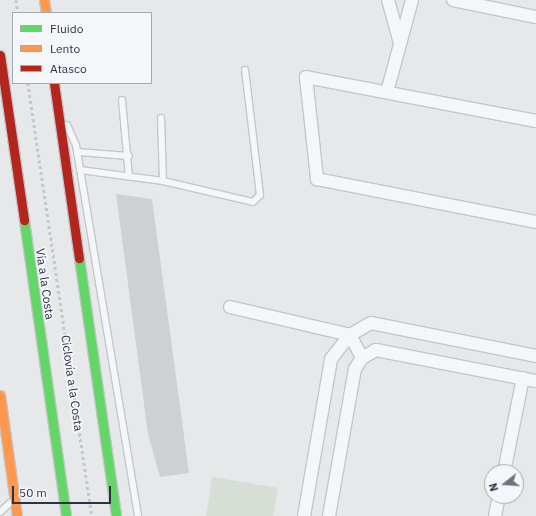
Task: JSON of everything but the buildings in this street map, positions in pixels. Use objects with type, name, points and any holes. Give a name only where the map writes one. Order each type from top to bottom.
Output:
[{"type":"main road","points":[[44,0],[46,12]]},
{"type":"main road","name":"Vía a la Costa","points":[[0,55],[66,516]]},
{"type":"main road","points":[[54,84],[116,516]]},
{"type":"main road","points":[[0,395],[17,516]]},
{"type":"street","points":[[388,0],[400,44]]},
{"type":"street","points":[[387,92],[412,0]]},
{"type":"street","points":[[453,0],[536,17]]},
{"type":"street","points":[[536,121],[306,77],[317,179],[536,222]]},
{"type":"street","points":[[230,307],[350,335],[362,358]]},
{"type":"street","points":[[304,516],[331,359],[350,335],[371,323],[536,356]]},
{"type":"street","points":[[329,516],[355,369],[362,358],[376,350],[536,381]]},
{"type":"street","points":[[506,464],[523,378]]},
{"type":"street","points":[[0,450],[9,460]]},
{"type":"street","points":[[495,516],[497,504]]},
{"type":"lane","points":[[80,170],[163,181],[253,202],[259,198],[245,70]]},
{"type":"lane","points":[[122,100],[129,177]]},
{"type":"lane","points":[[57,104],[77,152],[138,516]]},
{"type":"lane","points":[[161,118],[163,181]]},
{"type":"lane","points":[[77,152],[128,156]]},
{"type":"lane","points":[[0,512],[15,498]]},
{"type":"path","points":[[16,0],[18,12]]},
{"type":"path","name":"Ciclovía a la Costa","points":[[28,84],[92,516]]},
{"type":"shaded area","points":[[212,477],[278,488],[273,516],[206,516]]},
{"type":"traffic: fast","points":[[24,220],[66,516]]},
{"type":"traffic: fast","points":[[79,258],[116,516]]},
{"type":"traffic: slow","points":[[44,0],[46,12]]},
{"type":"traffic: slow","points":[[0,395],[17,516]]},
{"type":"traffic: jam","points":[[0,55],[24,220]]},
{"type":"traffic: jam","points":[[54,84],[79,258]]}]
